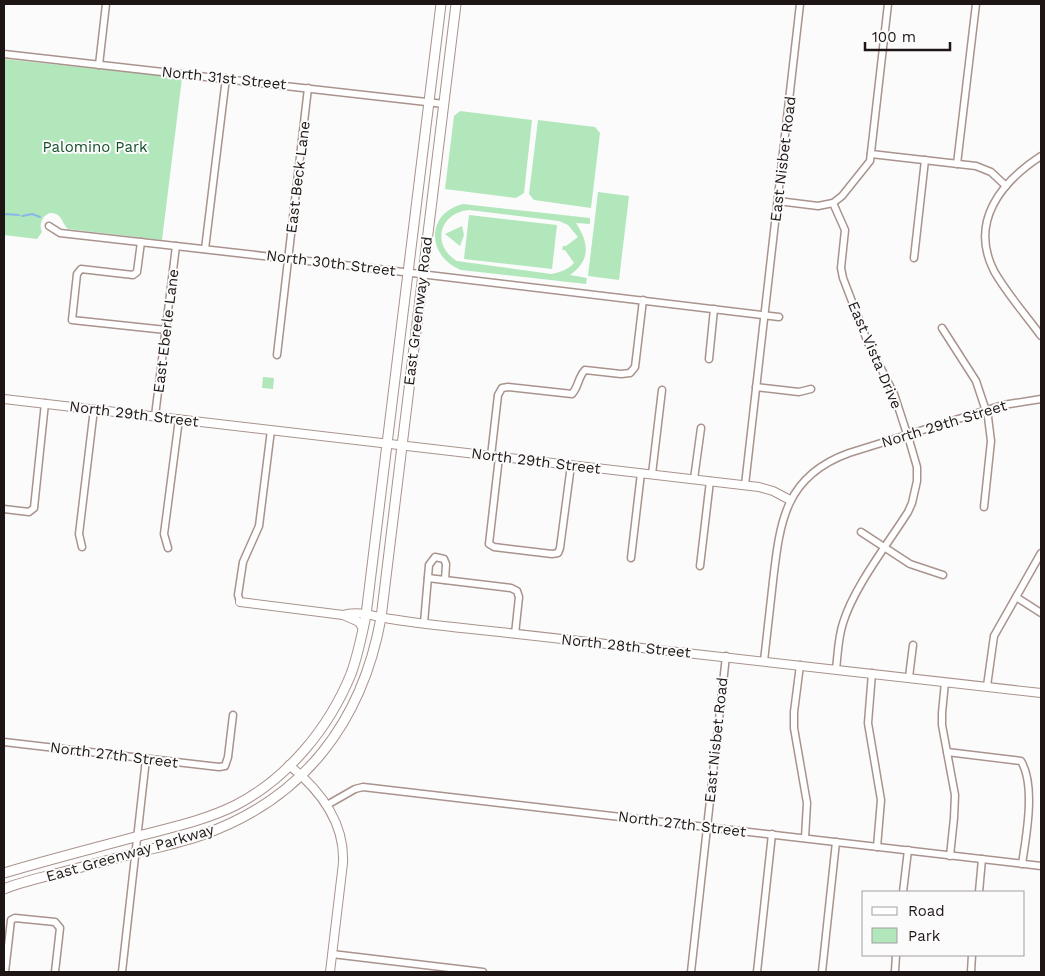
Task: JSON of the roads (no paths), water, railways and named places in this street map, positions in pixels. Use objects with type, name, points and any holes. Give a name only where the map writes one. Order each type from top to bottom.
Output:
[{"type":"main road","name":"East Greenway Road","points":[[366,615],[441,4]]},
{"type":"main road","name":"East Greenway Road","points":[[381,618],[456,4]]},
{"type":"main road","points":[[438,26],[454,28]]},
{"type":"main road","points":[[374,552],[389,556]]},
{"type":"main road","name":"East Greenway Parkway","points":[[4,872],[193,822],[237,804],[254,793],[289,765],[320,732],[339,699],[351,672],[360,648],[366,615]]},
{"type":"main road","name":"East Greenway Parkway","points":[[4,889],[202,835],[246,816],[263,806],[301,776],[332,740],[353,706],[365,680],[373,656],[381,618]]},
{"type":"main road","points":[[339,699],[353,706]]},
{"type":"main road","points":[[220,812],[224,826]]},
{"type":"street","points":[[99,65],[106,4]]},
{"type":"street","name":"East Nisbet Road","points":[[745,485],[800,4]]},
{"type":"street","points":[[778,201],[818,206],[833,203],[842,196],[867,166],[871,154],[888,4]]},
{"type":"street","points":[[958,164],[976,4]]},
{"type":"street","name":"North 31st Street","points":[[4,54],[444,104]]},
{"type":"street","points":[[204,249],[226,78]]},
{"type":"street","name":"East Beck Lane","points":[[277,355],[308,88]]},
{"type":"street","points":[[871,154],[984,168],[1006,186]]},
{"type":"street","points":[[1041,156],[1006,186],[996,198],[988,216],[986,234],[987,250],[998,277],[1041,336]]},
{"type":"street","points":[[914,258],[926,160]]},
{"type":"street","name":"East Vista Drive","points":[[833,203],[845,230],[841,268],[843,278],[868,343],[894,394],[917,467],[916,490],[908,512],[847,610],[840,632],[836,669]]},
{"type":"street","name":"North 30th Street","points":[[49,226],[60,233],[288,258],[764,315]]},
{"type":"street","points":[[141,242],[137,272],[133,274],[81,269],[77,274],[72,320],[166,330]]},
{"type":"street","name":"East Eberle Lane","points":[[155,416],[176,246]]},
{"type":"street","points":[[571,465],[558,553],[552,554],[494,547],[489,544],[498,394],[502,388],[508,387],[572,394],[578,388],[581,375],[585,370],[621,374],[630,373],[635,367],[643,300]]},
{"type":"street","points":[[709,359],[714,309]]},
{"type":"street","points":[[764,315],[779,317]]},
{"type":"street","points":[[942,328],[976,381],[991,432],[984,507]]},
{"type":"street","points":[[756,387],[799,392],[811,389]]},
{"type":"street","points":[[652,474],[662,390]]},
{"type":"street","name":"North 29th Street","points":[[4,399],[745,485],[767,489],[790,500],[809,476],[833,459],[985,410],[1041,399]]},
{"type":"street","points":[[4,509],[32,511],[45,404]]},
{"type":"street","points":[[82,547],[79,534],[94,409]]},
{"type":"street","points":[[168,548],[164,534],[179,419]]},
{"type":"street","points":[[694,479],[701,428]]},
{"type":"street","points":[[240,602],[238,595],[243,562],[259,526],[271,430]]},
{"type":"street","points":[[630,558],[641,473]]},
{"type":"street","points":[[700,566],[710,481]]},
{"type":"street","points":[[764,661],[778,538],[790,500]]},
{"type":"street","points":[[861,532],[910,564],[943,575]]},
{"type":"street","points":[[987,686],[994,636],[1041,554]]},
{"type":"street","points":[[424,623],[430,565],[435,557],[444,559],[446,564],[445,580]]},
{"type":"street","points":[[428,578],[511,588],[517,591],[519,597],[515,634]]},
{"type":"street","points":[[1016,597],[1041,613]]},
{"type":"street","name":"North 28th Street","points":[[240,602],[343,615],[359,622],[363,629]]},
{"type":"street","name":"North 28th Street","points":[[343,615],[349,613],[515,634],[726,656],[1041,693]]},
{"type":"street","points":[[909,677],[913,645]]},
{"type":"street","name":"East Nisbet Road","points":[[691,972],[726,656]]},
{"type":"street","points":[[800,665],[794,728],[807,803],[805,838]]},
{"type":"street","points":[[872,673],[868,723],[881,800],[877,847]]},
{"type":"street","points":[[945,682],[942,713],[955,795],[950,856]]},
{"type":"street","name":"North 27th Street","points":[[4,742],[220,767],[225,766],[228,757],[233,715]]},
{"type":"street","points":[[947,752],[1021,761],[1029,793],[1029,809],[1022,864]]},
{"type":"street","points":[[122,972],[146,759]]},
{"type":"street","points":[[289,765],[328,805],[335,820],[343,851],[330,972]]},
{"type":"street","name":"North 27th Street","points":[[328,805],[355,789],[363,787],[1041,866]]},
{"type":"street","points":[[757,972],[772,834]]},
{"type":"street","points":[[822,972],[836,842]]},
{"type":"street","points":[[903,891],[908,850]]},
{"type":"street","points":[[979,891],[982,859]]},
{"type":"street","points":[[5,972],[11,920],[15,918],[55,922],[60,928],[56,972]]},
{"type":"street","points":[[332,954],[483,972]]},
{"type":"street","points":[[895,972],[896,956]]},
{"type":"street","points":[[970,972],[972,956]]},
{"type":"waterway","points":[[4,214],[19,215]]},
{"type":"waterway","points":[[22,216],[32,214],[40,217]]},
{"type":"park label","name":"Palomino Park","points":[[95,147]]}]
